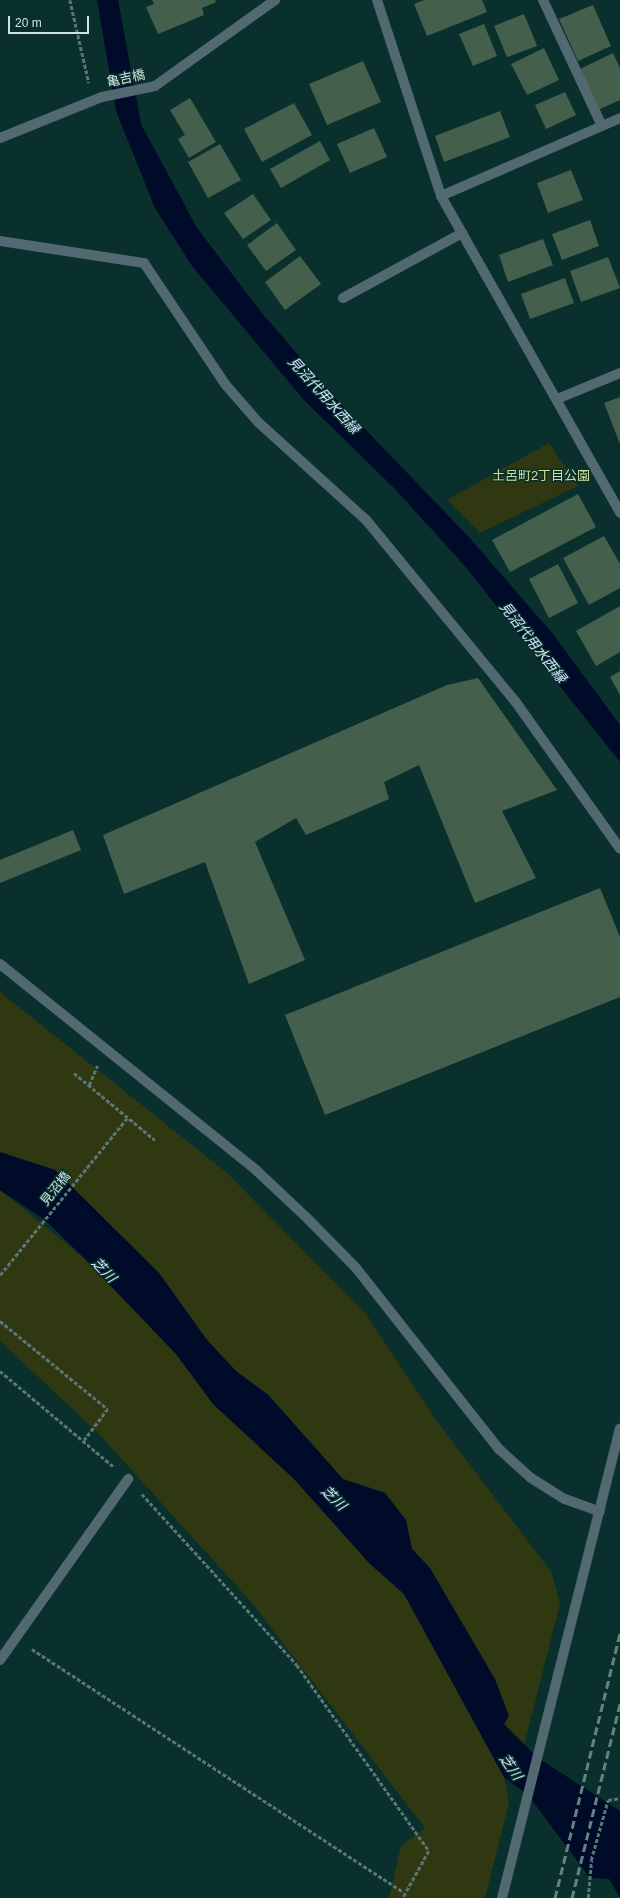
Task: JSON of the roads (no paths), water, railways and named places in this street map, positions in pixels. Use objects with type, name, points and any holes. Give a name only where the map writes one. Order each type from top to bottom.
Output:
[{"type":"street","name":"亀吉橋","points":[[0,138],[102,97],[155,86],[276,0]]},
{"type":"street","points":[[377,0],[441,196],[620,513]]},
{"type":"street","points":[[544,0],[602,126]]},
{"type":"street","points":[[441,196],[620,118]]},
{"type":"street","points":[[343,298],[462,233]]},
{"type":"street","points":[[0,241],[144,263],[225,384],[258,422],[366,522],[515,701],[620,849]]},
{"type":"street","points":[[557,399],[620,373]]},
{"type":"street","points":[[0,964],[257,1171],[309,1220],[356,1268],[499,1449],[531,1478],[565,1499],[600,1512]]},
{"type":"street","points":[[502,1898],[516,1837],[538,1758],[620,1429]]},
{"type":"street","points":[[0,1660],[128,1479]]},
{"type":"water","name":"見沼代用水西縁","points":[[97,0],[118,0],[141,124],[197,228],[261,312],[337,400],[466,534],[553,634],[620,725],[620,762],[464,565],[396,490],[304,400],[192,266],[155,208],[116,111]]},
{"type":"water","name":"芝川","points":[[0,1152],[55,1170],[159,1273],[207,1340],[236,1371],[268,1395],[343,1479],[385,1493],[406,1520],[412,1549],[430,1568],[495,1679],[509,1716],[504,1724],[538,1758],[620,1811],[620,1898],[609,1879],[590,1878],[528,1795],[504,1777],[404,1594],[370,1564],[294,1479],[213,1404],[176,1354],[84,1258],[45,1220],[0,1190]]},
{"type":"railway","points":[[555,1898],[620,1633]]},
{"type":"railway","points":[[572,1898],[620,1704]]},
{"type":"park label","name":"土呂町2丁目公園","points":[[541,476]]}]
